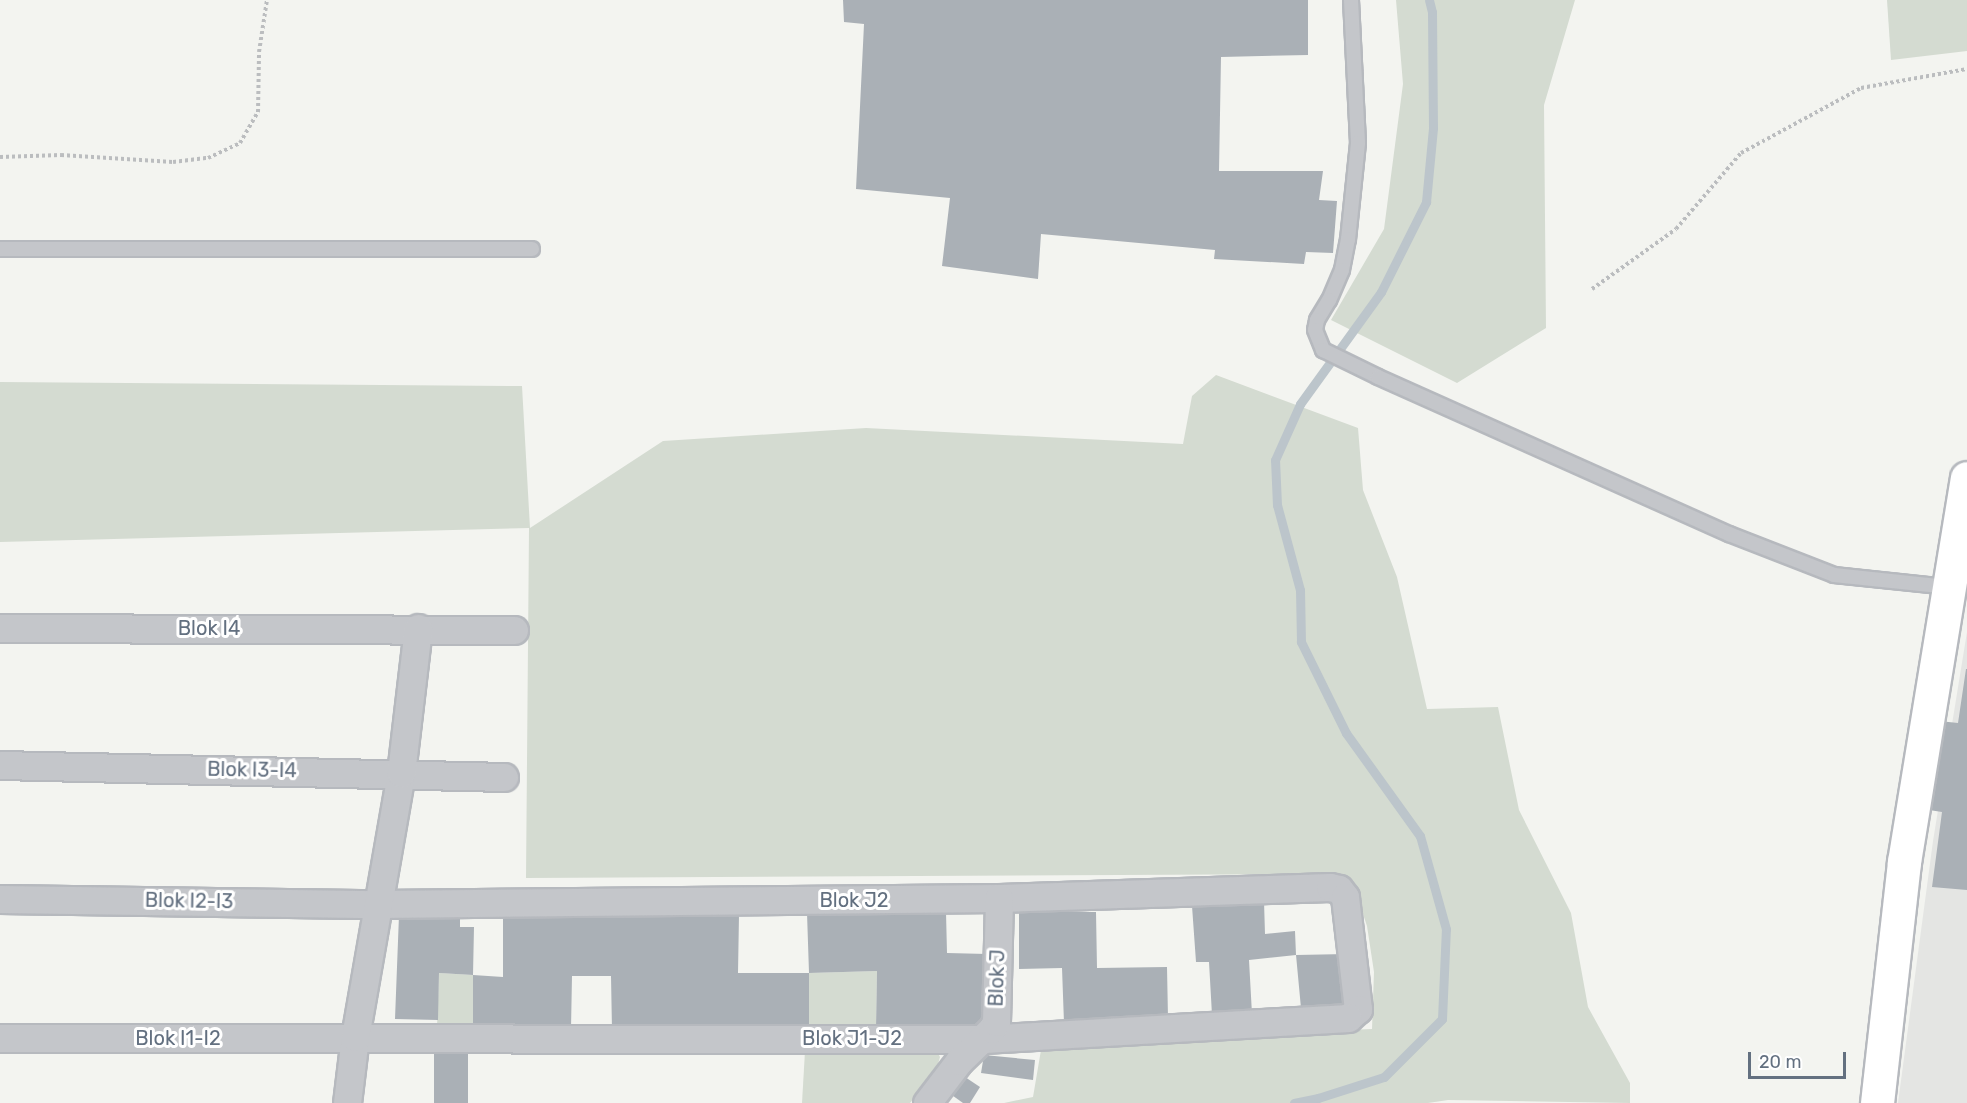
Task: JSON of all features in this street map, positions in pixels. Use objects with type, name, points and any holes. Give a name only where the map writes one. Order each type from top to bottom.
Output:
[{"type":"street","points":[[1877,1103],[1904,862],[1951,588],[1967,478]]},
{"type":"street","name":"Blok I4","points":[[0,628],[514,630]]},
{"type":"street","points":[[347,1103],[355,1037],[401,773],[418,628]]},
{"type":"street","name":"Blok I3-I4","points":[[0,765],[504,777]]},
{"type":"street","name":"Blok J2","points":[[378,904],[999,898],[1330,887],[1339,889],[1345,897],[1358,1009],[1348,1018]]},
{"type":"street","name":"Blok J","points":[[927,1103],[996,1022],[999,898]]},
{"type":"street","name":"Blok I2-I3","points":[[0,899],[378,904]]},
{"type":"street","name":"Blok J1-J2","points":[[355,1037],[980,1039],[1348,1018]]},
{"type":"street","name":"Blok I1-I2","points":[[0,1038],[355,1037]]},
{"type":"lane","points":[[1351,0],[1358,143],[1348,240],[1342,270],[1317,320],[1315,330],[1323,350],[1378,377],[1729,534],[1834,575],[1951,588]]},
{"type":"lane","points":[[0,249],[532,249]]},
{"type":"path","points":[[0,157],[61,155],[173,162],[208,158],[240,143],[258,112],[259,52],[267,0]]},
{"type":"path","points":[[1592,289],[1676,229],[1741,153],[1862,88],[1967,69]]},
{"type":"shaded area","points":[[1396,0],[1575,0],[1544,105],[1546,328],[1457,383],[1331,320],[1384,229],[1403,84]]},
{"type":"shaded area","points":[[1887,0],[1967,0],[1967,51],[1891,60]]},
{"type":"shaded area","points":[[1216,375],[1358,428],[1363,490],[1397,577],[1427,709],[1498,707],[1519,810],[1571,913],[1588,1007],[1630,1083],[1630,1103],[1448,1100],[1428,1103],[1004,1103],[1033,1097],[1041,1050],[1161,1038],[1372,1029],[1374,972],[1367,926],[1351,878],[1321,874],[526,878],[529,528],[0,542],[0,382],[522,386],[530,528],[663,441],[866,428],[1183,444],[1192,396]]},
{"type":"shaded area","points":[[1967,632],[1967,1103],[1898,1103],[1933,841]]},
{"type":"shaded area","points":[[877,971],[876,1027],[809,1029],[809,973]]},
{"type":"shaded area","points":[[439,973],[473,975],[473,1028],[437,1027]]},
{"type":"shaded area","points":[[935,1048],[940,1057],[936,1071],[910,1103],[802,1103],[805,1051]]},
{"type":"building","points":[[843,0],[1308,0],[1308,55],[1221,57],[1219,171],[1323,171],[1319,200],[1337,201],[1333,253],[1306,252],[1304,264],[1214,259],[1215,250],[1041,234],[1038,279],[942,266],[950,198],[856,189],[864,24],[844,22]]},
{"type":"building","points":[[1966,669],[1967,890],[1932,887],[1942,812],[1929,810],[1939,721],[1958,723]]},
{"type":"building","points":[[1264,901],[1265,934],[1295,931],[1296,955],[1249,960],[1252,1014],[1212,1015],[1209,962],[1196,962],[1192,906]]},
{"type":"building","points":[[640,912],[739,915],[738,973],[809,973],[809,1029],[612,1030],[611,976],[572,976],[571,1029],[473,1028],[473,975],[503,977],[503,914]]},
{"type":"building","points":[[946,912],[947,953],[987,954],[987,1027],[876,1027],[877,971],[809,973],[807,913]]},
{"type":"building","points":[[1019,912],[1096,912],[1097,968],[1167,967],[1168,1018],[1064,1023],[1062,968],[1019,969]]},
{"type":"building","points":[[399,915],[460,917],[460,927],[474,927],[473,975],[439,973],[438,1020],[395,1019]]},
{"type":"building","points":[[1347,954],[1351,1006],[1301,1008],[1296,955]]},
{"type":"building","points":[[434,1054],[468,1054],[468,1103],[434,1103]]},
{"type":"building","points":[[984,1055],[1035,1060],[1033,1080],[981,1073]]},
{"type":"building","points":[[962,1075],[980,1087],[970,1103],[963,1103],[949,1093]]},
{"type":"waterway","points":[[1294,1103],[1318,1098],[1384,1077],[1442,1019],[1446,929],[1420,836],[1346,733],[1301,642],[1300,590],[1277,505],[1275,460],[1300,404],[1381,292],[1426,202],[1433,128],[1432,12],[1429,0]]}]
